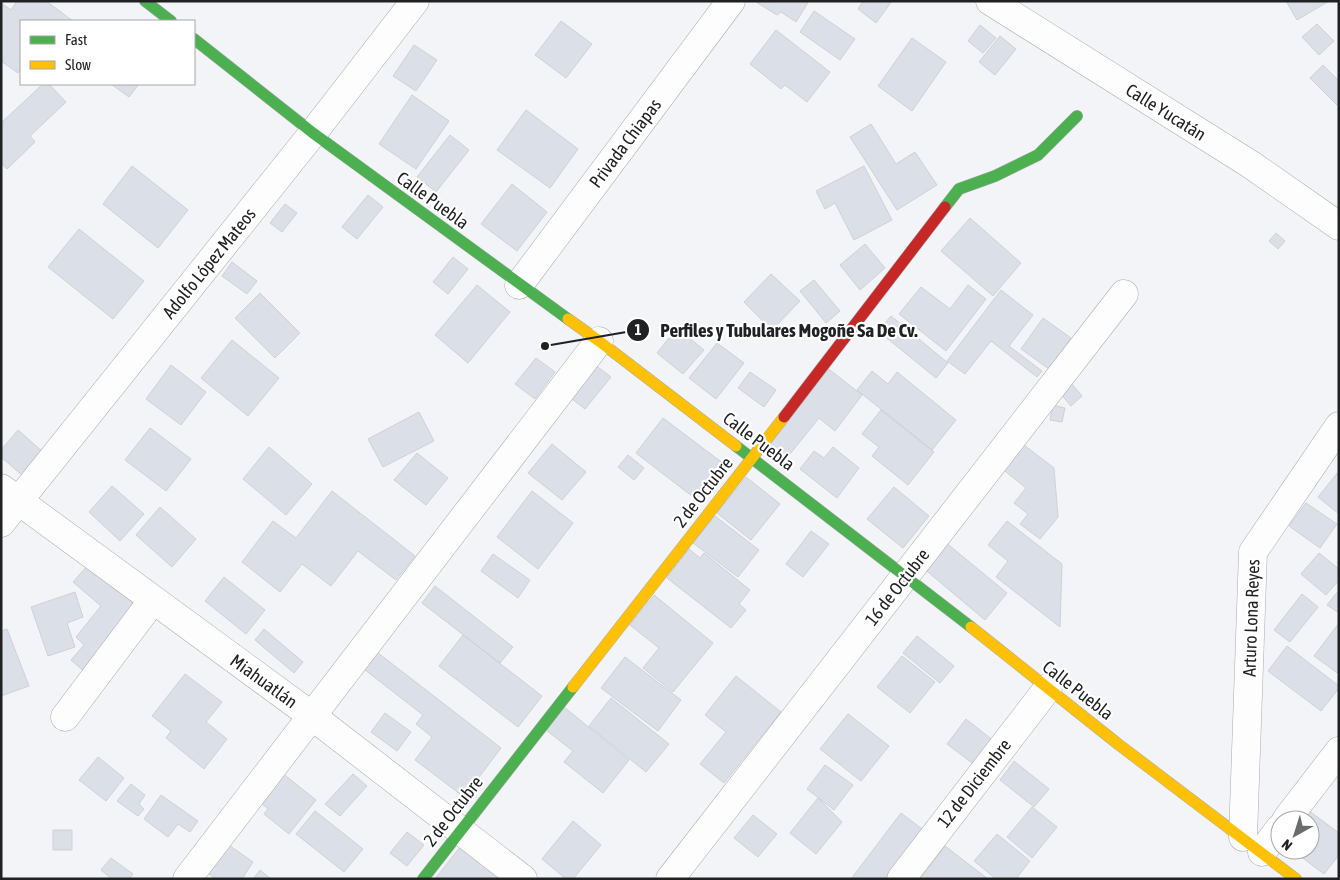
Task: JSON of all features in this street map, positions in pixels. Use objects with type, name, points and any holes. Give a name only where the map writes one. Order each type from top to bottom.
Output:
[{"type":"street","points":[[145,1],[169,20]]},
{"type":"street","name":"Adolfo López Mateos","points":[[1,523],[10,495],[314,133],[415,1]]},
{"type":"street","name":"Privada Chiapas","points":[[519,285],[731,1]]},
{"type":"street","name":"Calle Yucatán","points":[[990,1],[1250,164],[1339,226]]},
{"type":"street","name":"Calle Puebla","points":[[195,41],[314,133],[519,285],[599,341],[906,576],[1118,744],[1296,879]]},
{"type":"street","name":"2 de Octubre","points":[[423,879],[752,458],[959,189],[994,176],[1038,155],[1077,116]]},
{"type":"street","name":"16 de Octubre","points":[[670,879],[1124,294]]},
{"type":"street","points":[[187,879],[599,341]]},
{"type":"street","name":"Arturo Lona Reyes","points":[[1252,844],[1253,552],[1339,426]]},
{"type":"street","name":"Miahuatlán","points":[[10,495],[312,716],[523,879]]},
{"type":"street","points":[[65,717],[153,600]]},
{"type":"street","name":"12 de Diciembre","points":[[901,879],[1048,688]]},
{"type":"street","points":[[1294,810],[1339,751]]},
{"type":"street","points":[[1252,844],[1270,834]]},
{"type":"building","points":[[17,1],[46,1],[72,20],[20,20],[20,70],[18,73],[1,61],[1,3],[11,10]]},
{"type":"building","points":[[809,1],[796,22],[781,12],[777,15],[756,2]]},
{"type":"building","points":[[863,1],[892,1],[876,23],[858,9]]},
{"type":"building","points":[[1286,1],[1329,1],[1297,20]]},
{"type":"building","points":[[814,11],[855,39],[840,60],[800,32]]},
{"type":"building","points":[[561,21],[592,44],[566,78],[535,55]]},
{"type":"building","points":[[1317,24],[1334,41],[1319,55],[1302,37]]},
{"type":"building","points":[[980,25],[996,38],[983,53],[968,41]]},
{"type":"building","points":[[776,30],[830,72],[807,102],[785,85],[781,89],[750,64]]},
{"type":"building","points":[[1000,36],[1016,49],[995,75],[979,62]]},
{"type":"building","points":[[912,38],[946,62],[912,111],[878,86]]},
{"type":"building","points":[[414,45],[437,60],[416,91],[393,76]]},
{"type":"building","points":[[1323,65],[1339,81],[1339,107],[1310,78]]},
{"type":"building","points":[[42,85],[50,85],[66,102],[30,136],[35,142],[7,169],[1,163],[1,123]]},
{"type":"building","points":[[112,85],[138,85],[129,97]]},
{"type":"building","points":[[412,95],[449,121],[416,169],[379,144]]},
{"type":"building","points":[[526,110],[578,149],[550,188],[497,150]]},
{"type":"building","points":[[871,124],[896,164],[915,152],[937,185],[897,210],[850,137]]},
{"type":"building","points":[[450,135],[469,150],[436,192],[417,177]]},
{"type":"building","points":[[132,166],[188,210],[158,248],[103,204]]},
{"type":"building","points":[[864,166],[892,220],[854,240],[835,203],[825,209],[816,191]]},
{"type":"building","points":[[512,184],[547,212],[517,251],[481,224]]},
{"type":"building","points":[[368,195],[383,207],[357,239],[342,227]]},
{"type":"building","points":[[285,204],[297,213],[282,232],[270,223]]},
{"type":"building","points":[[970,218],[1021,263],[993,296],[941,251]]},
{"type":"building","points":[[79,229],[144,281],[113,319],[48,267]]},
{"type":"building","points":[[1276,233],[1285,241],[1278,249],[1269,241]]},
{"type":"building","points":[[865,244],[885,268],[860,290],[840,265]]},
{"type":"building","points":[[453,257],[468,269],[448,294],[433,282]]},
{"type":"building","points":[[232,262],[257,281],[247,294],[222,276]]},
{"type":"building","points":[[771,274],[800,301],[772,330],[744,302]]},
{"type":"building","points":[[814,280],[840,311],[826,323],[800,291]]},
{"type":"building","points":[[477,285],[510,312],[468,363],[435,335]]},
{"type":"building","points":[[968,285],[986,299],[946,351],[899,314],[921,287],[950,309]]},
{"type":"building","points":[[1001,290],[1033,315],[1009,346],[1042,371],[1037,377],[991,341],[965,374],[947,361]]},
{"type":"building","points":[[260,293],[300,333],[275,358],[235,318]]},
{"type":"building","points":[[891,316],[948,363],[936,378],[878,331]]},
{"type":"building","points":[[1043,318],[1071,338],[1049,369],[1021,349]]},
{"type":"building","points":[[677,328],[704,350],[683,374],[657,353]]},
{"type":"building","points":[[232,340],[279,378],[248,416],[201,378]]},
{"type":"building","points":[[717,343],[744,363],[716,399],[689,378]]},
{"type":"building","points":[[536,358],[555,372],[535,399],[515,384]]},
{"type":"building","points":[[594,364],[611,377],[585,409],[568,396]]},
{"type":"building","points":[[171,365],[206,392],[181,425],[146,399]]},
{"type":"building","points":[[826,367],[862,395],[835,431],[819,418],[786,459],[767,444]]},
{"type":"building","points":[[872,371],[888,384],[897,372],[956,420],[932,450],[857,390]]},
{"type":"building","points":[[750,372],[776,390],[764,407],[738,388]]},
{"type":"building","points":[[1070,382],[1082,396],[1071,406],[1059,392]]},
{"type":"building","points":[[1053,405],[1065,408],[1062,422],[1050,420]]},
{"type":"building","points":[[881,410],[934,452],[908,485],[872,456],[879,447],[862,434]]},
{"type":"building","points":[[419,412],[434,441],[383,467],[368,439]]},
{"type":"building","points":[[663,418],[724,464],[697,500],[636,453]]},
{"type":"building","points":[[150,428],[191,459],[166,491],[125,460]]},
{"type":"building","points":[[18,430],[43,452],[23,476],[1,457],[1,450]]},
{"type":"building","points":[[1020,442],[1054,468],[1058,517],[1040,539],[1020,524],[1028,514],[1014,503],[1026,488],[1000,467]]},
{"type":"building","points":[[552,444],[586,472],[562,500],[528,473]]},
{"type":"building","points":[[269,447],[312,484],[286,515],[243,479]]},
{"type":"building","points":[[833,447],[859,468],[837,498],[800,469],[814,451],[824,458]]},
{"type":"building","points":[[417,453],[448,478],[426,505],[394,480]]},
{"type":"building","points":[[628,455],[644,468],[634,480],[618,467]]},
{"type":"building","points":[[1339,471],[1339,514],[1318,497]]},
{"type":"building","points":[[746,477],[780,504],[751,540],[717,513]]},
{"type":"building","points":[[112,486],[144,514],[120,541],[89,512]]},
{"type":"building","points":[[894,487],[929,516],[903,548],[867,519]]},
{"type":"building","points":[[332,491],[415,556],[396,580],[358,551],[331,586],[302,564],[280,592],[242,562],[273,521],[296,538]]},
{"type":"building","points":[[532,491],[573,523],[538,569],[497,537]]},
{"type":"building","points":[[1306,503],[1337,524],[1320,548],[1289,526]]},
{"type":"building","points":[[160,507],[196,539],[172,567],[136,535]]},
{"type":"building","points":[[715,516],[759,550],[738,577],[693,543]]},
{"type":"building","points":[[1007,521],[1062,564],[1060,627],[996,577],[1008,561],[988,545]]},
{"type":"building","points":[[811,531],[829,544],[803,577],[786,564]]},
{"type":"building","points":[[944,541],[1007,593],[985,620],[922,567]]},
{"type":"building","points":[[689,549],[700,558],[704,553],[750,590],[739,604],[746,610],[731,628],[667,578]]},
{"type":"building","points":[[1319,553],[1339,569],[1339,580],[1326,595],[1301,574]]},
{"type":"building","points":[[493,554],[530,580],[518,598],[481,571]]},
{"type":"building","points":[[88,565],[140,609],[86,673],[71,660],[84,645],[76,637],[101,606],[73,582]]},
{"type":"building","points":[[224,577],[265,610],[246,634],[205,601]]},
{"type":"building","points":[[435,586],[513,647],[500,663],[422,603]]},
{"type":"building","points":[[1339,590],[1339,613],[1327,605]]},
{"type":"building","points":[[75,592],[83,617],[67,623],[75,647],[48,656],[31,607]]},
{"type":"building","points":[[1302,594],[1318,607],[1290,642],[1274,630]]},
{"type":"building","points":[[654,595],[713,643],[673,692],[643,668],[659,648],[630,625]]},
{"type":"building","points":[[1339,623],[1339,674],[1314,656]]},
{"type":"building","points":[[7,629],[29,686],[1,696],[1,631]]},
{"type":"building","points":[[264,629],[303,662],[294,673],[255,640]]},
{"type":"building","points":[[463,635],[542,696],[518,727],[439,666]]},
{"type":"building","points":[[917,636],[954,666],[940,683],[903,653]]},
{"type":"building","points":[[1287,646],[1339,686],[1321,711],[1268,671]]},
{"type":"building","points":[[373,649],[501,748],[464,797],[415,760],[432,737],[416,724],[423,715],[360,666]]},
{"type":"building","points":[[902,656],[935,682],[910,713],[877,687]]},
{"type":"building","points":[[625,657],[681,700],[658,731],[601,688]]},
{"type":"building","points":[[185,674],[222,702],[206,722],[227,739],[204,769],[166,738],[171,731],[152,716]]},
{"type":"building","points":[[736,676],[781,712],[724,783],[700,764],[726,732],[705,715]]},
{"type":"building","points":[[611,698],[669,744],[646,772],[589,726]]},
{"type":"building","points":[[564,707],[629,760],[603,793],[564,762],[573,751],[546,730]]},
{"type":"building","points":[[385,713],[411,732],[397,751],[371,732]]},
{"type":"building","points":[[848,714],[889,746],[861,781],[820,749]]},
{"type":"building","points":[[966,719],[995,742],[976,766],[947,744]]},
{"type":"building","points":[[98,757],[124,778],[106,801],[79,780]]},
{"type":"building","points":[[1014,761],[1049,789],[1034,807],[1000,780]]},
{"type":"building","points":[[825,765],[853,785],[834,810],[807,789]]},
{"type":"building","points":[[281,772],[316,800],[289,834],[264,814],[268,809],[259,801]]},
{"type":"building","points":[[353,774],[367,786],[340,816],[325,804]]},
{"type":"building","points":[[131,784],[145,795],[139,804],[144,809],[138,816],[117,801]]},
{"type":"building","points":[[161,795],[198,821],[190,832],[178,824],[168,837],[144,819]]},
{"type":"building","points":[[818,798],[842,822],[816,854],[790,833]]},
{"type":"building","points":[[1301,805],[1308,810],[1297,810]]},
{"type":"building","points":[[1032,807],[1057,827],[1032,858],[1007,837]]},
{"type":"building","points":[[315,811],[363,849],[344,872],[296,834]]},
{"type":"building","points":[[901,813],[926,832],[890,879],[851,879]]},
{"type":"building","points":[[753,815],[777,834],[758,857],[734,838]]},
{"type":"building","points":[[1320,819],[1339,833],[1339,855],[1324,874],[1305,860],[1320,860]]},
{"type":"building","points":[[573,821],[601,845],[573,879],[566,879],[542,859]]},
{"type":"building","points":[[53,830],[72,830],[72,850],[53,850]]},
{"type":"building","points":[[407,832],[424,845],[407,866],[390,853]]},
{"type":"building","points":[[997,834],[1030,861],[1016,879],[996,879],[974,861]]},
{"type":"building","points":[[226,843],[253,862],[242,879],[216,879],[205,871]]},
{"type":"building","points":[[945,846],[988,879],[920,879]]},
{"type":"building","points":[[460,847],[501,879],[435,879]]},
{"type":"building","points":[[111,858],[133,874],[129,879],[112,879],[101,870]]},
{"type":"building","points":[[260,870],[271,879],[253,879]]},
{"type":"traffic: fast","points":[[145,1],[170,20]]},
{"type":"traffic: fast","points":[[195,40],[313,133],[568,319]]},
{"type":"traffic: fast","points":[[945,207],[959,189],[995,176],[1038,155],[1077,116]]},
{"type":"traffic: fast","points":[[736,446],[971,627]]},
{"type":"traffic: fast","points":[[423,879],[573,687]]},
{"type":"traffic: slow","points":[[568,319],[736,446]]},
{"type":"traffic: slow","points":[[573,687],[784,417]]},
{"type":"traffic: slow","points":[[971,627],[1118,744],[1296,879]]},
{"type":"traffic: jam","points":[[784,417],[945,207]]},
{"type":"place","name":"Perfiles y Tubulares Mogoñe Sa De Cv.","points":[[545,346]]}]
